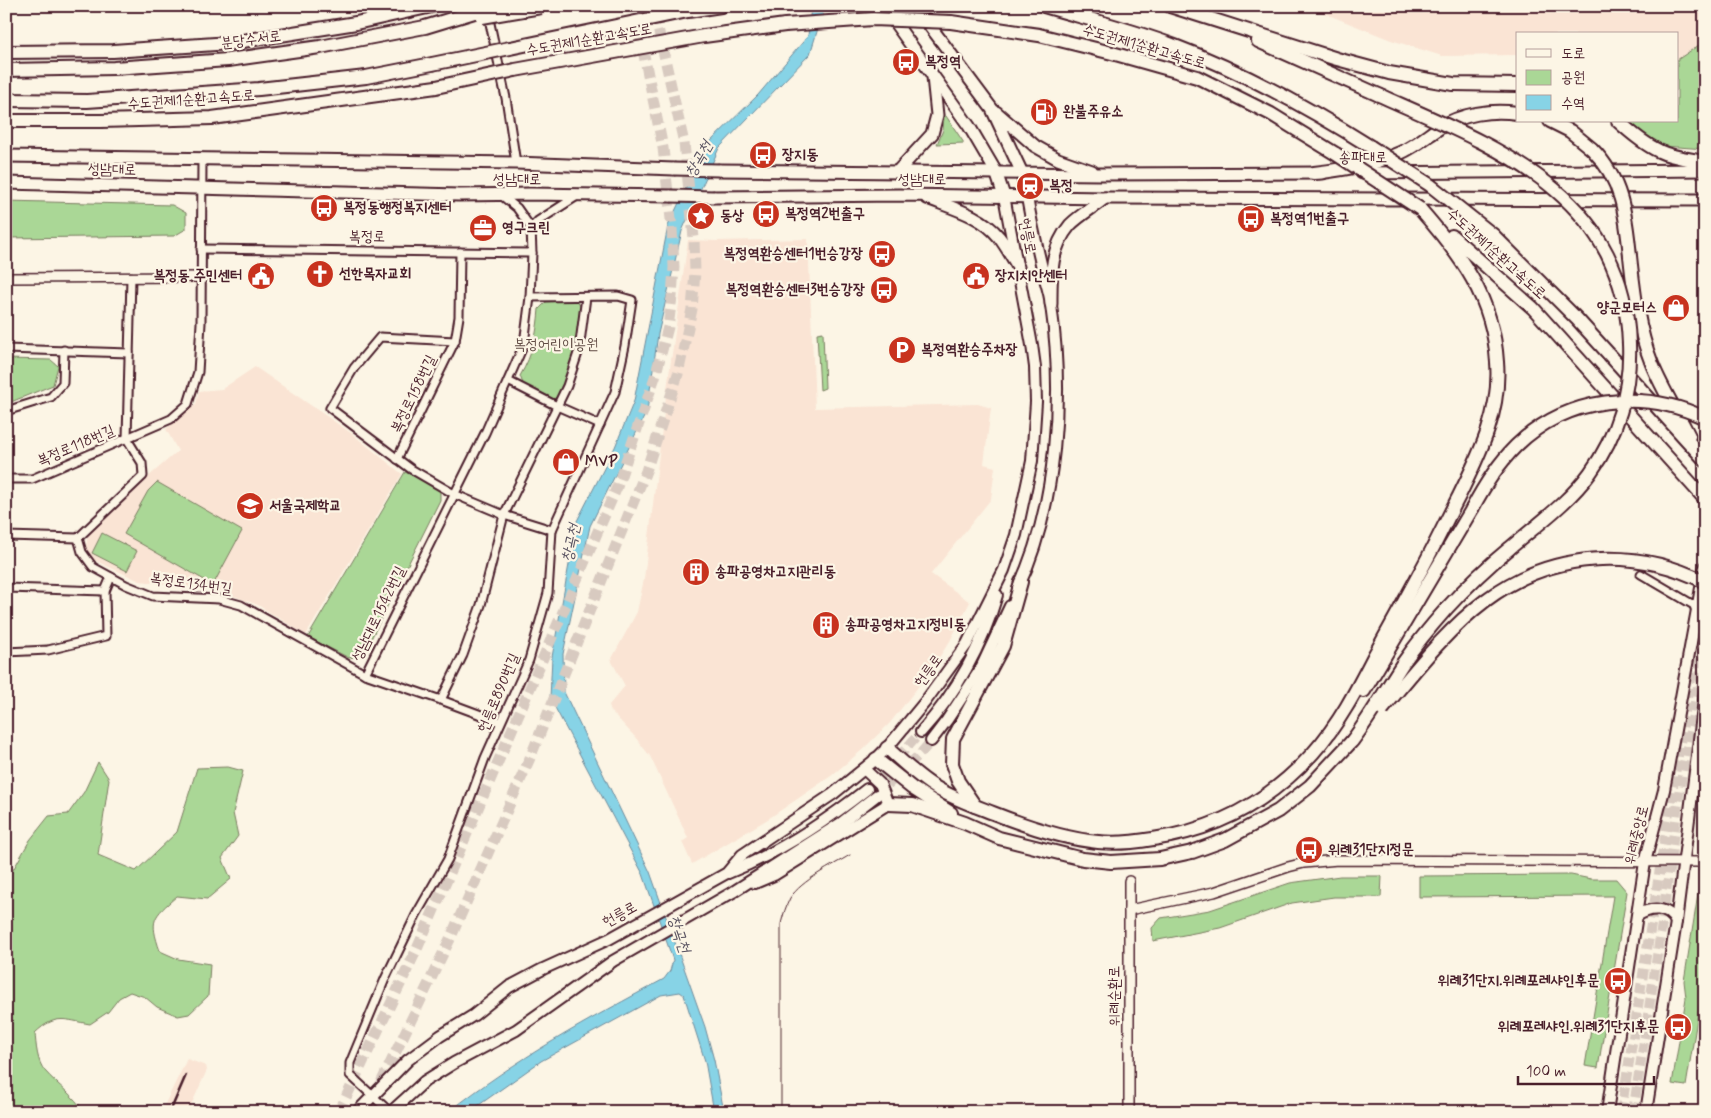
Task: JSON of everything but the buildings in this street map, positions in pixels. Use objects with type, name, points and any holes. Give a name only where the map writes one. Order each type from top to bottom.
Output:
[{"type":"highway","name":"분당수서로","points":[[6,70],[114,68],[228,60],[320,48],[425,27],[494,6]]},
{"type":"highway","points":[[425,27],[543,6]]},
{"type":"highway","name":"수도권제1순환고속도로","points":[[6,100],[87,101],[259,89],[366,76],[722,6]]},
{"type":"highway","name":"수도권제1순환고속도로","points":[[1044,6],[1175,46],[1256,81],[1319,114],[1430,185],[1493,235],[1577,319],[1705,460]]},
{"type":"highway","points":[[1170,6],[1337,59],[1389,73],[1454,84],[1516,85]]},
{"type":"highway","name":"분당수서로","points":[[6,52],[113,51],[230,43],[356,23],[428,7]]},
{"type":"highway","name":"수도권제1순환고속도로","points":[[6,121],[212,118],[436,87],[515,70],[704,36],[785,25],[873,19],[950,22],[1039,35],[1112,53],[1197,78],[1271,114],[1420,209],[1533,308],[1705,499]]},
{"type":"highway","points":[[1211,19],[1475,138],[1515,160],[1552,186],[1579,213],[1602,246],[1622,291],[1628,324],[1629,364],[1627,386],[1619,418],[1604,451],[1587,477],[1557,508],[1490,566],[1448,607],[1406,658],[1370,717],[1352,741]]},
{"type":"highway","points":[[1314,173],[1351,168],[1398,154],[1442,126],[1460,118],[1496,112],[1516,113]]},
{"type":"highway","points":[[1552,122],[1592,148],[1610,172],[1620,194],[1628,227],[1636,308],[1644,342],[1656,374],[1695,450]]},
{"type":"highway","points":[[1619,122],[1646,144],[1658,151],[1705,162]]},
{"type":"highway","points":[[1325,739],[1347,708],[1428,557],[1480,454],[1489,431],[1495,407],[1498,362],[1492,330],[1475,281],[1452,245],[1420,209]]},
{"type":"highway","points":[[887,748],[917,775],[939,790],[1031,827],[1087,841],[1123,842],[1177,835],[1216,823],[1250,806],[1292,774],[1349,713],[1371,680],[1490,478],[1508,455],[1526,438],[1543,425],[1569,412],[1586,406],[1608,402],[1635,400],[1657,402],[1677,407],[1705,418]]},
{"type":"highway","points":[[888,804],[912,805],[965,823],[999,838],[1083,859],[1132,862],[1192,852],[1225,840],[1278,811],[1310,786],[1366,728],[1427,657],[1460,623],[1495,593],[1532,574],[1570,562],[1594,559],[1625,558],[1648,561],[1670,567],[1705,582]]},
{"type":"highway","points":[[975,806],[958,781],[952,764],[954,739],[962,720],[1003,646],[1021,582]]},
{"type":"highway","points":[[876,759],[912,788],[965,823]]},
{"type":"main road","name":"헌릉로","points":[[357,1112],[408,1060],[440,1036],[474,1015],[509,988],[543,969],[610,939],[628,927],[727,873],[742,855],[833,794],[876,759],[925,702],[967,644],[1004,570],[1016,535],[1032,462],[1035,432],[1035,368],[1028,320],[1004,196],[996,172],[969,126],[883,6]]},
{"type":"main road","name":"헌릉로","points":[[915,6],[992,109],[1022,173],[1031,222],[1051,304],[1056,380],[1053,458],[1049,487],[1037,535],[1021,582],[980,670],[931,741]]},
{"type":"main road","points":[[897,172],[932,134],[937,115],[933,75]]},
{"type":"main road","points":[[992,109],[1036,146],[1058,159],[1101,174]]},
{"type":"main road","name":"성남대로","points":[[6,156],[516,163],[719,170],[1022,173]]},
{"type":"main road","name":"송파대로","points":[[1022,173],[1705,170]]},
{"type":"main road","name":"성남대로","points":[[6,183],[501,195],[921,195],[1027,197]]},
{"type":"main road","points":[[921,195],[983,222],[999,237],[1018,267]]},
{"type":"main road","points":[[1027,197],[1705,200]]},
{"type":"main road","points":[[1051,304],[1052,264],[1059,243],[1071,225],[1104,198]]},
{"type":"main road","name":"위례중앙로","points":[[1607,1112],[1645,862],[1664,790],[1701,611],[1705,566]]},
{"type":"main road","points":[[921,732],[941,710],[964,674],[990,618],[1004,570]]},
{"type":"main road","points":[[1646,1112],[1676,922],[1705,692]]},
{"type":"main road","points":[[733,892],[774,875],[888,804],[880,784],[864,769]]},
{"type":"main road","points":[[727,873],[756,862],[816,826],[867,789]]},
{"type":"main road","points":[[391,1112],[425,1081],[454,1063],[516,1030],[597,971],[637,946],[733,892],[841,823],[877,796]]},
{"type":"main road","points":[[1637,916],[1650,909],[1662,910],[1669,913],[1676,922]]},
{"type":"street","points":[[487,6],[506,98],[516,163]]},
{"type":"street","name":"복정로118번길","points":[[6,479],[32,480],[171,419],[188,404],[198,372],[202,159]]},
{"type":"street","points":[[501,195],[517,208],[531,228],[538,221],[577,196]]},
{"type":"street","name":"성남대로1542번길","points":[[500,722],[365,674],[485,433],[524,344],[530,297],[531,228]]},
{"type":"street","name":"복정로","points":[[201,248],[532,253]]},
{"type":"street","name":"복정로158번길","points":[[397,459],[455,341],[460,317],[460,252]]},
{"type":"street","points":[[6,536],[78,538],[142,476],[142,463],[127,439],[131,277]]},
{"type":"street","points":[[6,278],[201,277]]},
{"type":"street","points":[[441,700],[463,655],[481,606],[504,515],[567,386],[579,350],[586,296]]},
{"type":"street","name":"헌릉로890번길","points":[[391,1112],[350,1075],[350,1063],[385,979],[408,931],[448,859],[485,758],[529,660],[548,593],[552,530],[615,392],[632,300],[618,296],[530,297]]},
{"type":"street","name":"복정로158번길","points":[[454,494],[397,459],[330,408],[354,368],[380,337],[455,341]]},
{"type":"street","points":[[6,349],[129,353]]},
{"type":"street","points":[[6,412],[51,397],[63,383],[64,350]]},
{"type":"street","points":[[508,381],[600,425]]},
{"type":"street","points":[[454,494],[504,515],[552,530]]},
{"type":"street","name":"복정로134번길","points":[[78,538],[82,552],[93,567],[126,585],[154,596],[219,599],[241,605],[365,674]]},
{"type":"street","points":[[1641,574],[1701,611]]},
{"type":"street","points":[[6,652],[48,650],[106,636],[105,591],[111,577]]},
{"type":"street","points":[[6,588],[105,591]]},
{"type":"street","points":[[1129,910],[1214,892],[1288,867],[1321,861],[1705,862]]},
{"type":"street","name":"위례순환로","points":[[1129,881],[1129,1112]]},
{"type":"shaded area","points":[[1306,6],[1705,6],[1705,41],[1678,59],[1678,32],[1516,32],[1516,55],[1442,56],[1391,40]]},
{"type":"shaded area","points":[[808,239],[815,408],[978,404],[991,408],[984,464],[995,467],[991,499],[931,574],[970,602],[950,641],[928,674],[890,723],[831,776],[768,819],[692,864],[682,842],[688,838],[650,756],[611,711],[609,705],[625,686],[611,660],[637,612],[644,579],[666,396],[688,240]]},
{"type":"shaded area","name":"서울국제학교","points":[[255,367],[351,433],[402,474],[306,635],[258,605],[218,590],[140,581],[85,556],[88,534],[178,451],[166,429],[196,404],[199,391],[222,389]]},
{"type":"shaded area","points":[[187,1059],[206,1066],[207,1070],[188,1112],[161,1112]]},
{"type":"green space","points":[[1705,41],[1705,149],[1664,146],[1639,131],[1630,122],[1678,122],[1678,59]]},
{"type":"green space","points":[[944,115],[964,143],[937,144],[943,130]]},
{"type":"green space","points":[[6,201],[172,205],[186,213],[186,229],[174,236],[6,238]]},
{"type":"green space","name":"복정어린이공원","points":[[576,300],[581,307],[577,349],[559,397],[549,400],[524,386],[520,376],[534,344],[539,309],[546,302]]},
{"type":"green space","points":[[823,332],[825,388],[820,390],[817,333]]},
{"type":"green space","points":[[6,359],[51,360],[58,366],[53,385],[6,404]]},
{"type":"green space","points":[[405,472],[440,488],[440,500],[363,655],[349,658],[308,637]]},
{"type":"green space","points":[[157,482],[242,531],[213,585],[124,534],[148,491]]},
{"type":"green space","points":[[102,533],[137,551],[127,571],[92,553]]},
{"type":"green space","points":[[98,762],[109,779],[98,855],[136,871],[177,832],[197,768],[228,767],[243,771],[233,813],[238,836],[222,858],[231,879],[207,899],[177,896],[158,914],[154,925],[160,951],[178,959],[210,964],[208,996],[189,1014],[178,1016],[157,1007],[145,997],[130,992],[119,998],[108,1012],[90,1024],[61,1019],[42,1027],[35,1033],[40,1063],[45,1071],[76,1101],[84,1112],[6,1112],[6,878],[13,870],[30,840],[49,816],[68,814],[84,792]]},
{"type":"green space","points":[[1571,875],[1591,879],[1616,879],[1627,892],[1598,1068],[1585,1066],[1613,896],[1419,897],[1419,876]]},
{"type":"green space","points":[[1340,876],[1382,876],[1381,897],[1334,897],[1292,903],[1220,928],[1153,941],[1152,928],[1161,918],[1210,910],[1290,883]]},
{"type":"green space","points":[[1705,883],[1705,971],[1686,1086],[1672,1084],[1686,998],[1684,981],[1699,888]]},
{"type":"water","points":[[811,6],[825,6],[810,54],[719,148],[682,231],[658,334],[647,411],[590,526],[563,654],[564,692],[650,872],[705,1027],[714,1060],[724,1112],[714,1112],[705,1061],[684,995],[680,992],[661,995],[541,1061],[469,1112],[449,1112],[500,1074],[581,1025],[664,979],[670,971],[673,960],[643,874],[550,698],[552,657],[577,521],[615,447],[634,401],[668,226],[706,146],[758,95],[808,36]]},
{"type":"tunnel","points":[[339,1112],[417,949],[617,487],[655,377],[668,327],[672,297],[674,267],[672,228],[663,148],[634,6]]},
{"type":"tunnel","points":[[367,1112],[450,939],[530,758],[646,471],[678,374],[692,309],[695,272],[694,238],[684,143],[653,6]]},
{"type":"tunnel","points":[[1621,1112],[1701,612]]},
{"type":"tunnel","points":[[1633,1112],[1662,924],[1680,787],[1705,647]]},
{"type":"tunnel","points":[[867,789],[875,783],[921,732]]},
{"type":"tunnel","points":[[877,795],[931,741]]},
{"type":"tram line","points":[[781,1112],[781,924],[786,907],[795,891],[818,874],[850,855]]},
{"type":"railway","points":[[170,1112],[186,1075]]},
{"type":"place","name":"복정역","points":[[906,62]]},
{"type":"place","name":"완불주유소","points":[[1044,112]]},
{"type":"place","name":"장지동","points":[[763,155]]},
{"type":"place","name":"복정","points":[[1030,186]]},
{"type":"place","name":"복정동행정복지센터","points":[[324,208]]},
{"type":"place","name":"복정역2번출구","points":[[766,214]]},
{"type":"place","name":"동상","points":[[701,216]]},
{"type":"place","name":"복정역1번출구","points":[[1251,219]]},
{"type":"place","name":"영구크린","points":[[483,228]]},
{"type":"place","name":"복정역환승센터1번승강장","points":[[882,254]]},
{"type":"place","name":"선한목자교회","points":[[320,274]]},
{"type":"place","name":"복정동 주민센터","points":[[261,276]]},
{"type":"place","name":"장지치안센터","points":[[976,276]]},
{"type":"place","name":"복정역환승센터3번승강장","points":[[884,290]]},
{"type":"place","name":"양군모터스","points":[[1676,308]]},
{"type":"place","name":"복정역환승주차장","points":[[902,350]]},
{"type":"place","name":"MVP","points":[[566,462]]},
{"type":"place","name":"서울국제학교","points":[[250,506]]},
{"type":"place","name":"송파공영차고지관리동","points":[[696,572]]},
{"type":"place","name":"송파공영차고지정비동","points":[[826,625]]},
{"type":"place","name":"위례31단지정문","points":[[1309,850]]},
{"type":"place","name":"위례31단지.위례포레샤인후문","points":[[1618,981]]},
{"type":"place","name":"위례포레샤인.위례31단지후문","points":[[1678,1027]]},
{"type":"water label","name":"창곡천","points":[[699,159]]},
{"type":"water label","name":"창곡천","points":[[571,543]]},
{"type":"water label","name":"창곡천","points":[[679,934]]}]
